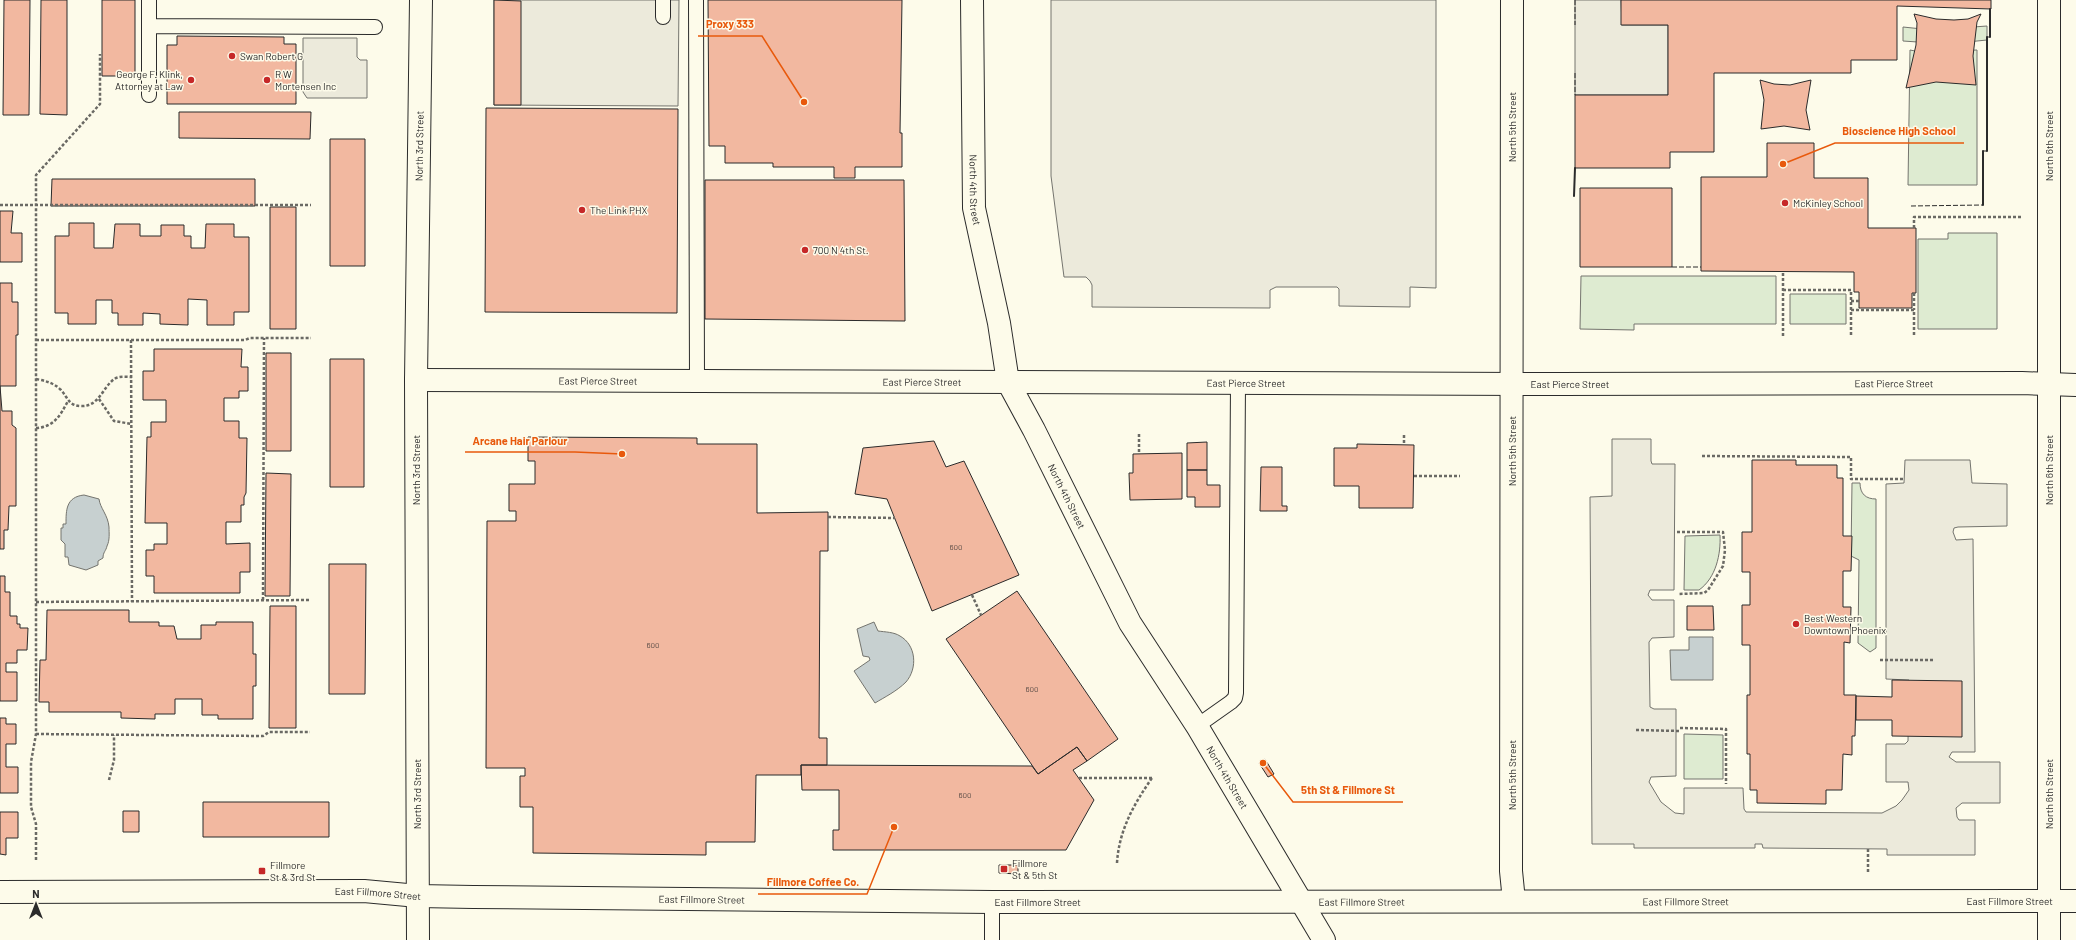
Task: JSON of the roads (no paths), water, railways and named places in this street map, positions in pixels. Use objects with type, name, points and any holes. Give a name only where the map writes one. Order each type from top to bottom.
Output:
[{"type":"street","name":"North 3rd Street","points":[[418,940],[416,380],[420,0]]},
{"type":"street","name":"North 4th Street","points":[[972,0],[974,208],[999,323],[1008,382],[1034,430],[1130,623],[1198,726],[1324,940]]},
{"type":"street","name":"North 5th Street","points":[[1512,0],[1511,871],[1514,901]]},
{"type":"street","name":"North 6th Street","points":[[2049,0],[2049,940]]},
{"type":"street","name":"East Pierce Street","points":[[416,380],[1512,384],[2022,383],[2076,385]]},
{"type":"street","name":"East Fillmore Street","points":[[0,892],[364,891],[418,896],[992,902],[1301,900],[2076,901]]},
{"type":"lane","points":[[149,0],[149,95]]},
{"type":"lane","points":[[663,0],[663,17]]},
{"type":"lane","points":[[696,0],[697,381]]},
{"type":"lane","points":[[149,26],[375,27]]},
{"type":"lane","points":[[1198,726],[1231,702],[1236,693],[1238,383]]},
{"type":"lane","points":[[992,902],[992,940]]},
{"type":"place","name":"Swan Robert G","points":[[232,56]]},
{"type":"place","name":"George F. Klink, Attorney at Law","points":[[191,80]]},
{"type":"place","name":"R W Mortensen Inc","points":[[267,80]]},
{"type":"place","name":"Proxy 333","points":[[804,102]]},
{"type":"place","name":"Bioscience High School","points":[[1783,164]]},
{"type":"place","name":"McKinley School","points":[[1785,203]]},
{"type":"place","name":"The Link PHX","points":[[582,210]]},
{"type":"place","name":"700 N 4th St.","points":[[805,250]]},
{"type":"place","name":"Arcane Hair Parlour","points":[[622,454]]},
{"type":"place","name":"Best Western Downtown Phoenix","points":[[1796,624]]},
{"type":"place","name":"5th St & Fillmore St","points":[[1263,763]]},
{"type":"place","name":"Fillmore Coffee Co.","points":[[894,827]]},
{"type":"place","name":"Fillmore St & 5th St","points":[[1004,869]]},
{"type":"place","name":"Fillmore St & 3rd St","points":[[262,871]]}]
